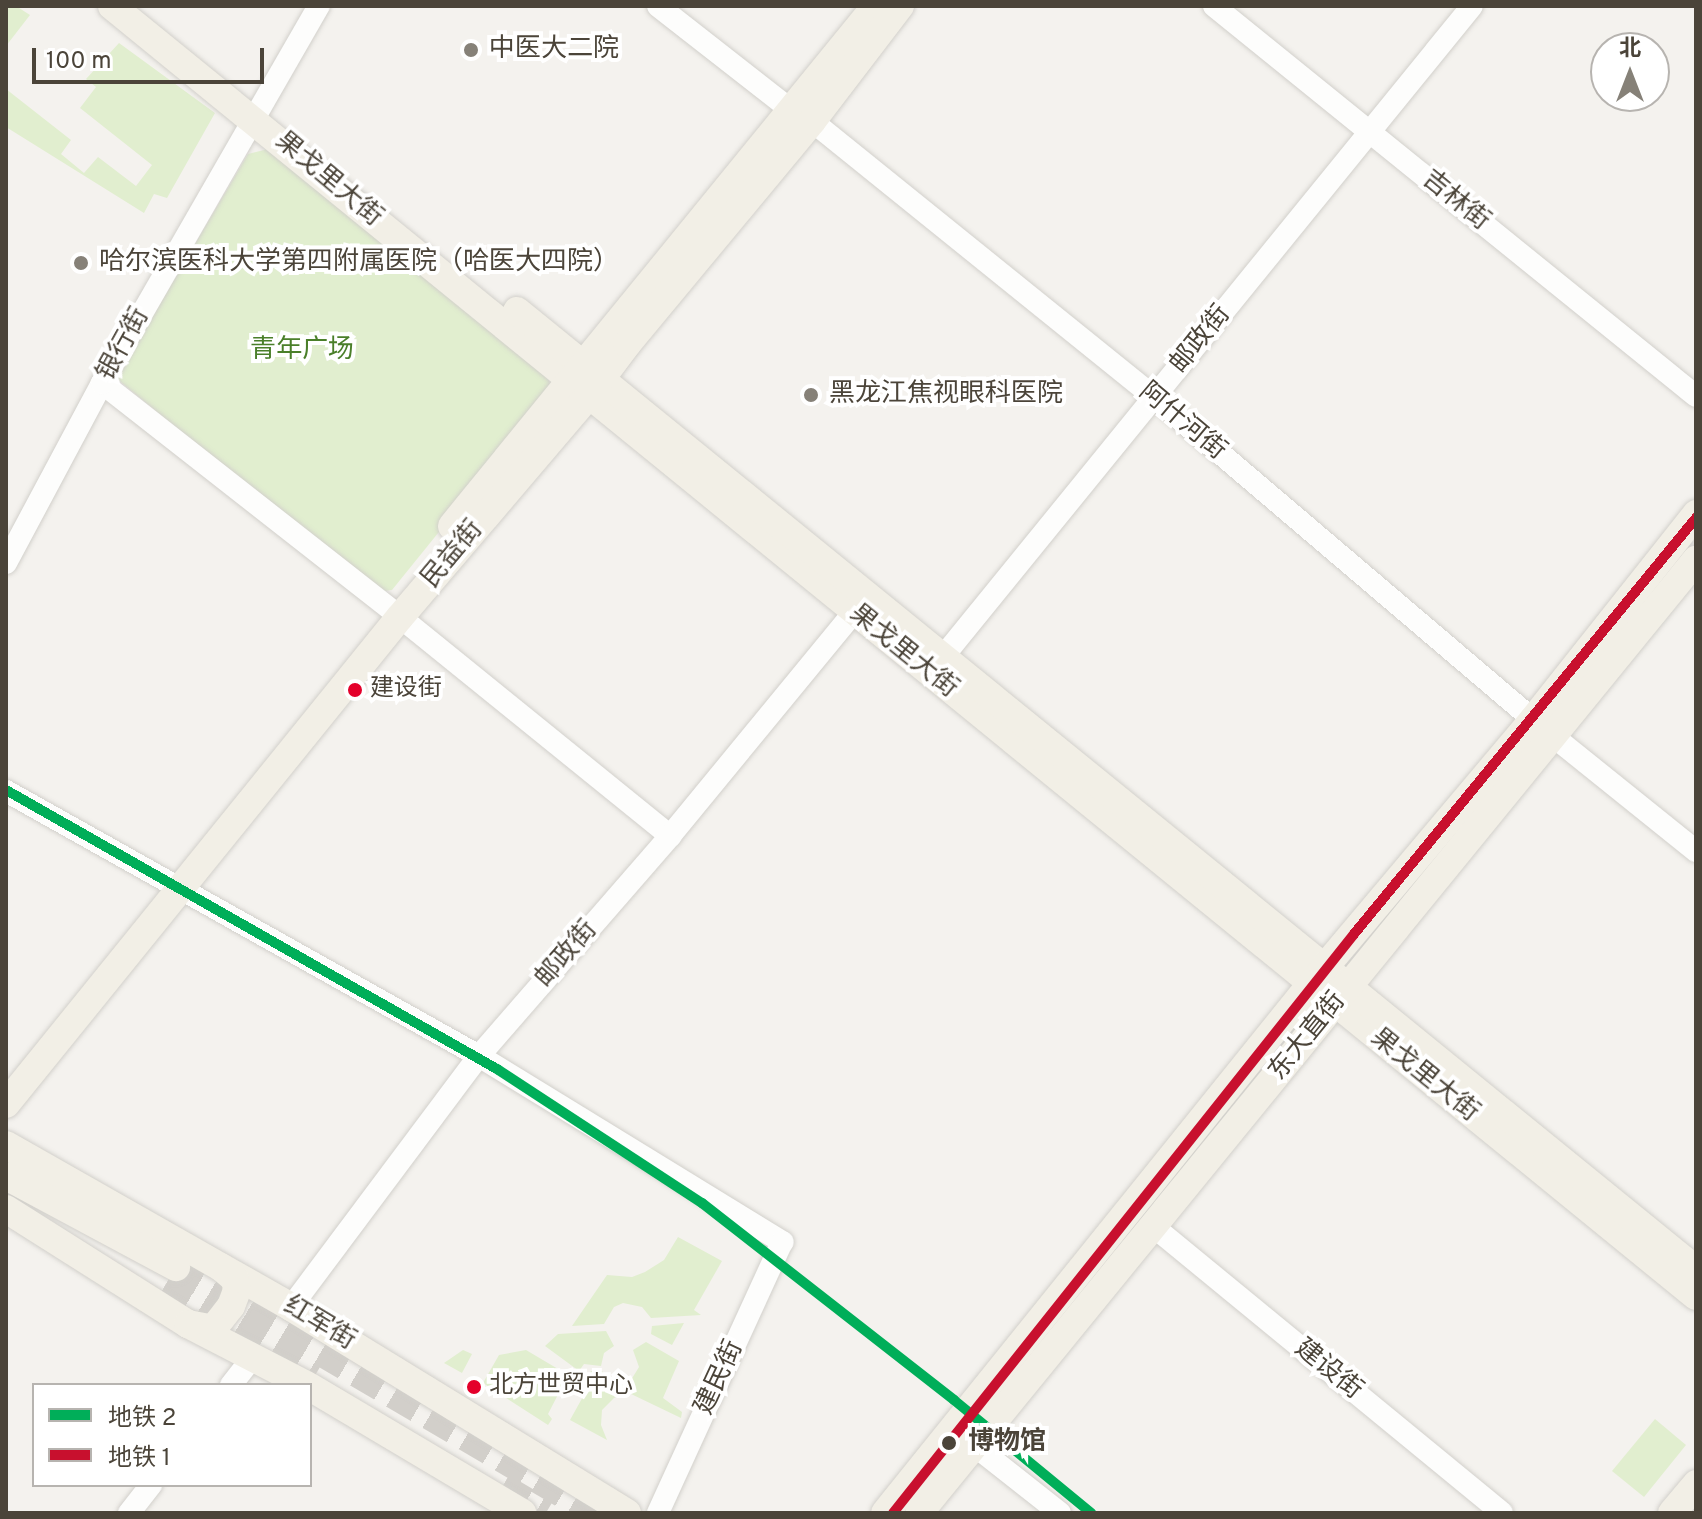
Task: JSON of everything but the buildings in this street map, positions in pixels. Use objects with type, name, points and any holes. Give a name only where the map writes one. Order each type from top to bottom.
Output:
[{"type":"main road","name":"果戈里大街","points":[[112,6],[257,111]]},
{"type":"main road","name":"果戈里大街","points":[[141,6],[257,111],[1317,976],[1696,1270]]},
{"type":"main road","name":"民益街","points":[[802,116],[876,6]]},
{"type":"main road","name":"民益街","points":[[6,1078],[173,883],[802,116],[900,6]]},
{"type":"main road","name":"果戈里大街","points":[[586,381],[853,613],[936,665]]},
{"type":"main road","name":"东大直街","points":[[919,1513],[1342,996],[1543,728],[1696,514]]},
{"type":"main road","name":"东大直街","points":[[885,1513],[1317,976],[1696,560]]},
{"type":"main road","name":"民益街","points":[[6,1104],[173,883]]},
{"type":"main road","name":"果戈里大街","points":[[1342,996],[1696,1296]]},
{"type":"main road","name":"红军街","points":[[6,1145],[291,1307],[627,1513]]},
{"type":"main road","points":[[6,1176],[170,1277],[6,1191]]},
{"type":"main road","points":[[6,1209],[188,1324],[302,1383]]},
{"type":"main road","points":[[188,1324],[213,1329],[231,1306],[237,1290],[235,1279],[222,1268]]},
{"type":"main road","points":[[312,1388],[522,1513]]},
{"type":"main road","points":[[1672,1513],[1696,1484]]},
{"type":"street","name":"银行街","points":[[6,563],[102,383],[319,6]]},
{"type":"street","name":"阿什河街","points":[[658,6],[802,116],[1154,397],[1543,728],[1696,851]]},
{"type":"street","name":"吉林街","points":[[1214,6],[1696,396]]},
{"type":"street","name":"邮政街","points":[[936,665],[1472,6]]},
{"type":"street","points":[[102,383],[393,612],[670,836]]},
{"type":"street","name":"邮政街","points":[[291,1307],[479,1056],[670,836],[853,613]]},
{"type":"street","points":[[6,791],[479,1056]]},
{"type":"street","name":"建民街","points":[[479,1056],[782,1242],[658,1513]]},
{"type":"street","name":"建设街","points":[[1154,1227],[1502,1513]]},
{"type":"street","points":[[233,1383],[253,1357]]},
{"type":"street","points":[[975,1446],[1060,1513]]},
{"type":"street","points":[[129,1513],[149,1487]]},
{"type":"green space","points":[[6,6],[16,6],[30,15],[6,46]]},
{"type":"green space","points":[[119,43],[215,113],[167,198],[154,194],[144,213],[6,127],[6,89],[71,140],[61,154],[84,173],[98,157],[136,186],[152,165],[80,108],[96,87],[86,79]]},
{"type":"green space","name":"青年广场","points":[[276,147],[547,376],[553,391],[392,590],[376,592],[116,378],[248,154]]},
{"type":"green space","points":[[678,1237],[722,1261],[694,1310],[701,1315],[651,1318],[642,1307],[623,1303],[614,1307],[604,1324],[572,1326],[607,1275],[632,1277],[645,1272],[664,1260]]},
{"type":"green space","points":[[684,1323],[672,1345],[651,1334],[652,1326]]},
{"type":"green space","points":[[606,1331],[614,1346],[604,1353],[601,1366],[584,1364],[579,1371],[545,1346],[558,1334]]},
{"type":"green space","points":[[646,1342],[679,1361],[663,1398],[682,1412],[681,1418],[629,1393],[614,1398],[602,1410],[601,1425],[607,1440],[570,1420],[585,1393],[582,1387],[591,1371],[602,1371],[608,1379],[619,1383],[631,1380],[639,1367],[633,1350]]},
{"type":"green space","points":[[463,1350],[472,1354],[462,1373],[444,1363]]},
{"type":"green space","points":[[526,1350],[575,1379],[573,1383],[564,1383],[548,1414],[552,1419],[548,1425],[483,1383],[499,1355]]},
{"type":"green space","points":[[1655,1419],[1686,1445],[1644,1497],[1612,1471]]},
{"type":"tunnel","points":[[176,1267],[595,1513]]},
{"type":"tunnel","points":[[164,1287],[315,1376]]},
{"type":"tunnel","points":[[502,1487],[546,1513]]},
{"type":"metro line","name":"1","points":[[893,1513],[1354,934],[1696,518]]},
{"type":"metro line","name":"2","points":[[6,790],[497,1069],[702,1203],[954,1400],[1091,1513]]},
{"type":"place","name":"中医大二院","points":[[471,50]]},
{"type":"place","name":"哈尔滨医科大学第四附属医院（哈医大四院）","points":[[81,263]]},
{"type":"place","name":"黑龙江焦视眼科医院","points":[[811,395]]},
{"type":"place","name":"建设街","points":[[355,690]]},
{"type":"place","name":"北方世贸中心","points":[[474,1387]]},
{"type":"place","name":"博物馆","points":[[949,1443]]}]
